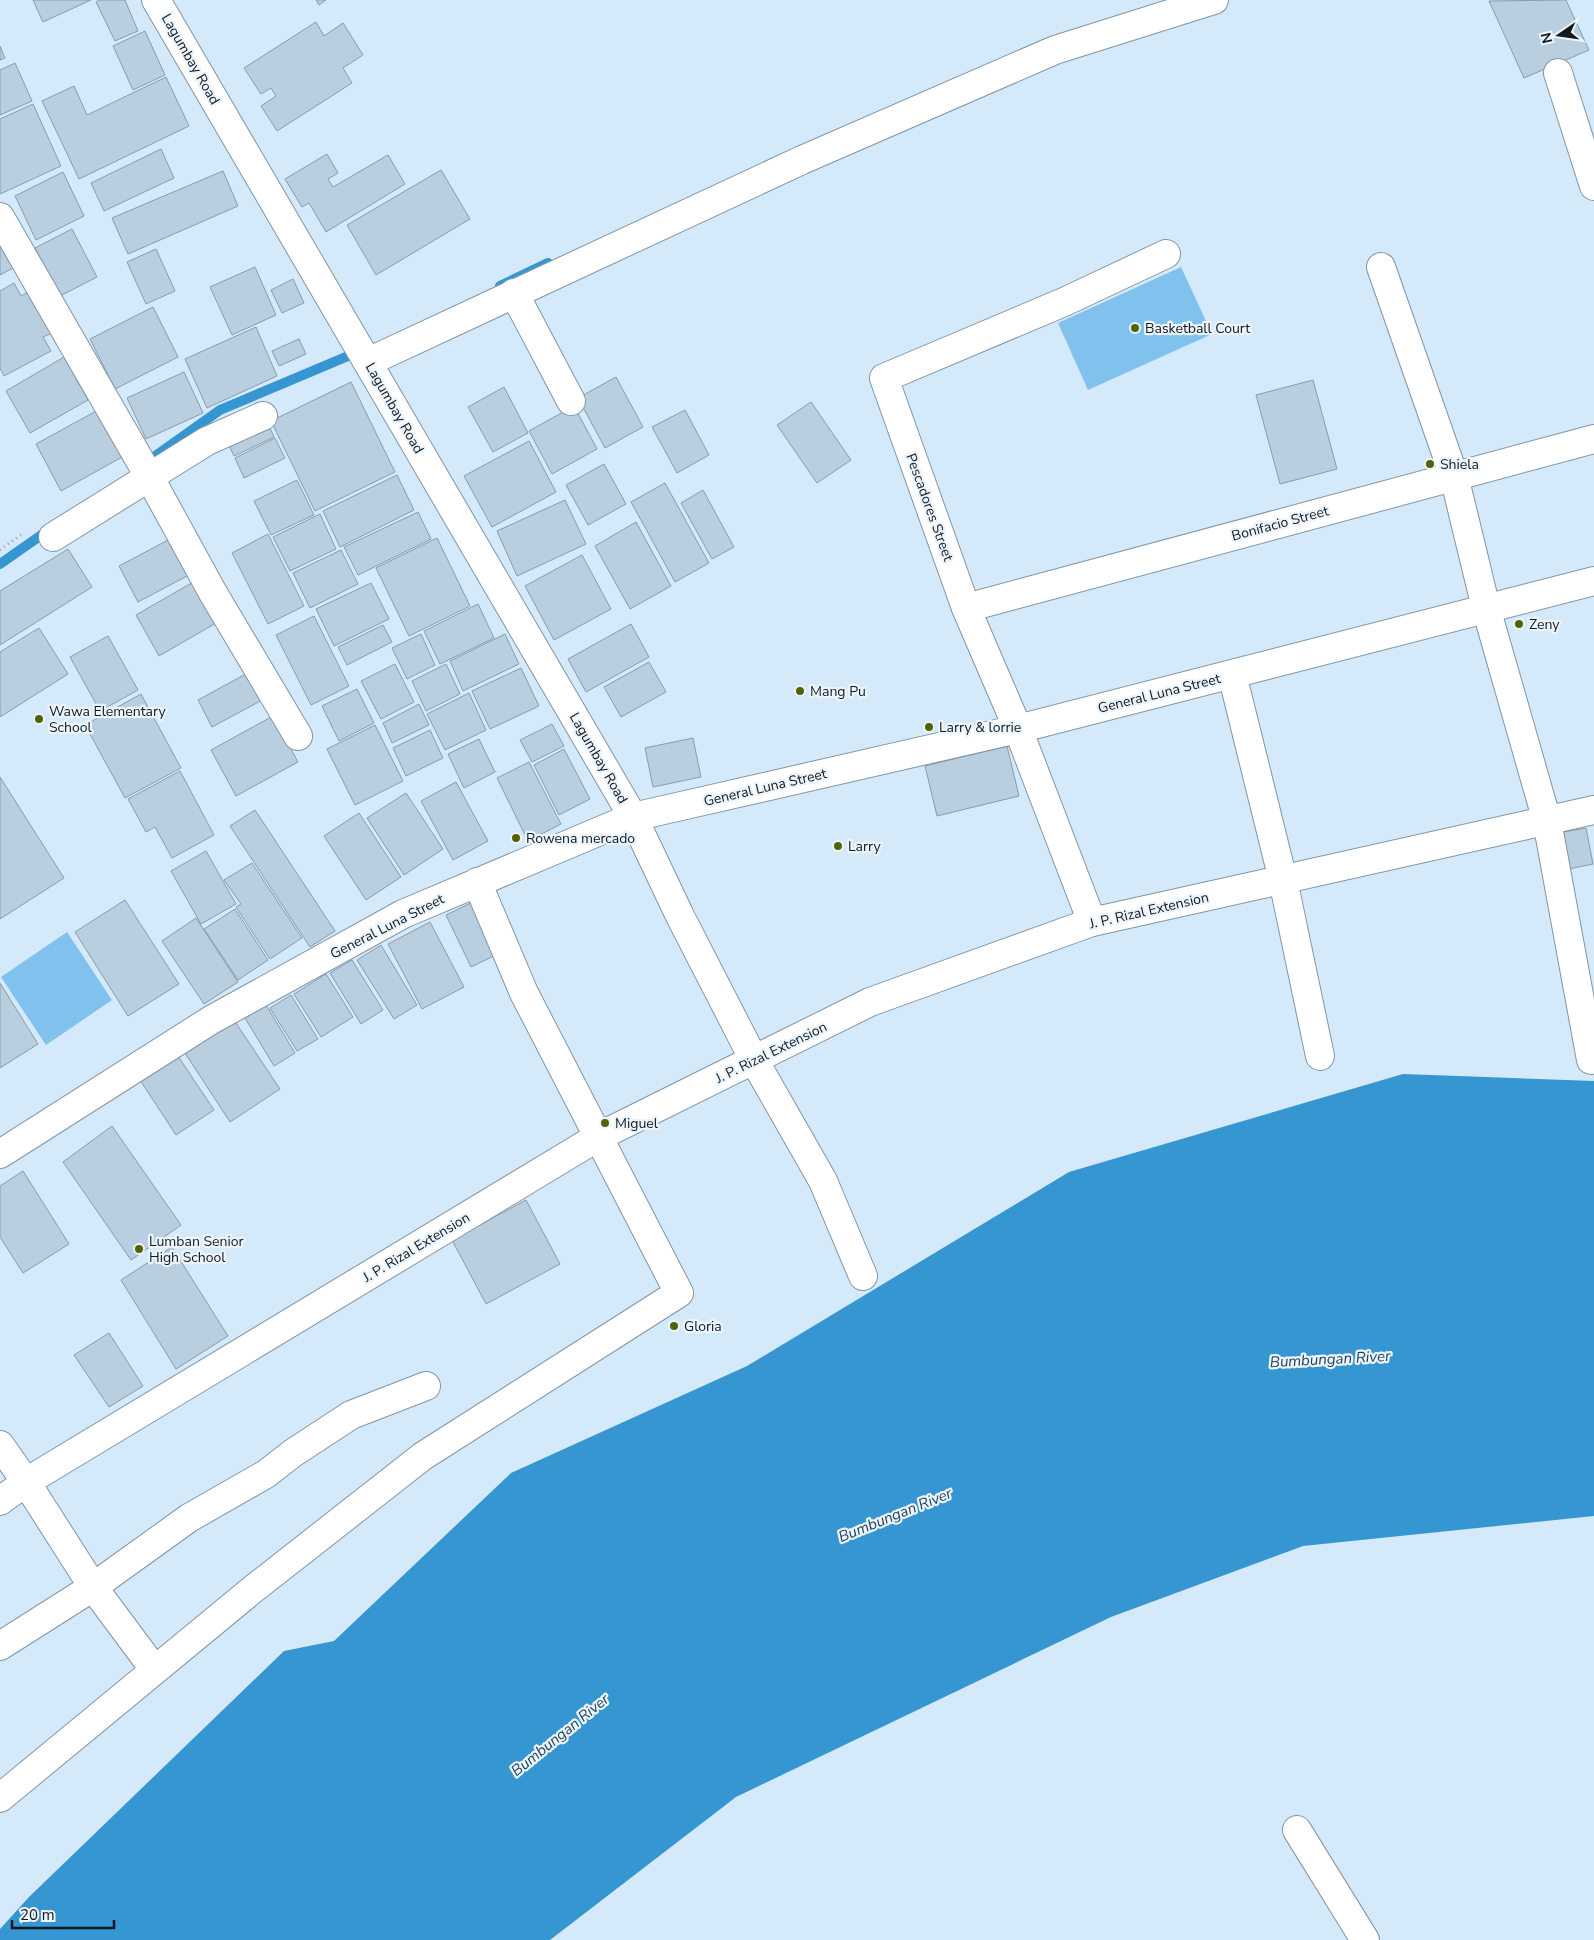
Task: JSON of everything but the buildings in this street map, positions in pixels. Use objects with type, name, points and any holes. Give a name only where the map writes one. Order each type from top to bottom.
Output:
[{"type":"street","name":"Lagumbay Road","points":[[156,0],[633,817],[680,916],[754,1060],[824,1181],[863,1276]]},
{"type":"street","points":[[366,359],[802,160],[1055,50],[1214,0]]},
{"type":"street","points":[[1558,73],[1594,186]]},
{"type":"street","points":[[0,217],[144,468],[213,593],[298,736]]},
{"type":"street","name":"Pescadores Street","points":[[1092,922],[1018,729],[966,608],[884,378],[1064,302],[1166,254]]},
{"type":"street","points":[[1380,267],[1454,476],[1486,608],[1547,821],[1591,1060]]},
{"type":"street","points":[[514,293],[571,401]]},
{"type":"street","points":[[53,538],[144,468],[263,416]]},
{"type":"street","name":"Bonifacio Street","points":[[966,608],[1594,439]]},
{"type":"street","name":"General Luna Street","points":[[0,1154],[211,1020],[404,914],[633,817],[1018,729],[1594,581]]},
{"type":"street","points":[[1232,674],[1283,880],[1320,1056]]},
{"type":"street","name":"J. P. Rizal Extension","points":[[0,1501],[26,1482],[598,1137],[870,1002],[1092,922],[1594,810]]},
{"type":"street","points":[[0,1798],[154,1669],[423,1456],[679,1293],[524,993],[477,882]]},
{"type":"street","points":[[0,1646],[93,1588],[189,1518],[266,1474],[293,1453],[351,1415],[426,1386]]},
{"type":"street","points":[[0,1445],[26,1482],[93,1588],[154,1669]]},
{"type":"street","points":[[1297,1830],[1365,1940]]},
{"type":"shaded area","name":"Basketball Court","points":[[1181,267],[1212,334],[1088,390],[1058,323]]},
{"type":"shaded area","points":[[67,932],[112,1000],[46,1045],[1,977]]},
{"type":"water","name":"Bumbungan River","points":[[1403,1074],[1594,1081],[1594,1516],[1303,1546],[1111,1617],[736,1797],[550,1940],[0,1940],[0,1929],[29,1897],[284,1651],[334,1641],[511,1473],[747,1366],[1069,1172]]},
{"type":"waterway","points":[[500,286],[548,263]]},
{"type":"waterway","points":[[144,464],[220,410],[360,351]]},
{"type":"waterway","points":[[0,564],[50,529]]},
{"type":"place","name":"Basketball Court","points":[[1135,328]]},
{"type":"place","name":"Shiela","points":[[1430,464]]},
{"type":"place","name":"Zeny","points":[[1519,624]]},
{"type":"place","name":"Mang Pu","points":[[800,691]]},
{"type":"place","name":"Wawa Elementary School","points":[[39,719]]},
{"type":"place","name":"Larry & lorrie","points":[[929,727]]},
{"type":"place","name":"Rowena mercado","points":[[516,838]]},
{"type":"place","name":"Larry","points":[[838,846]]},
{"type":"place","name":"Miguel","points":[[605,1123]]},
{"type":"place","name":"Lumban Senior High School","points":[[139,1249]]},
{"type":"place","name":"Gloria","points":[[674,1326]]}]
